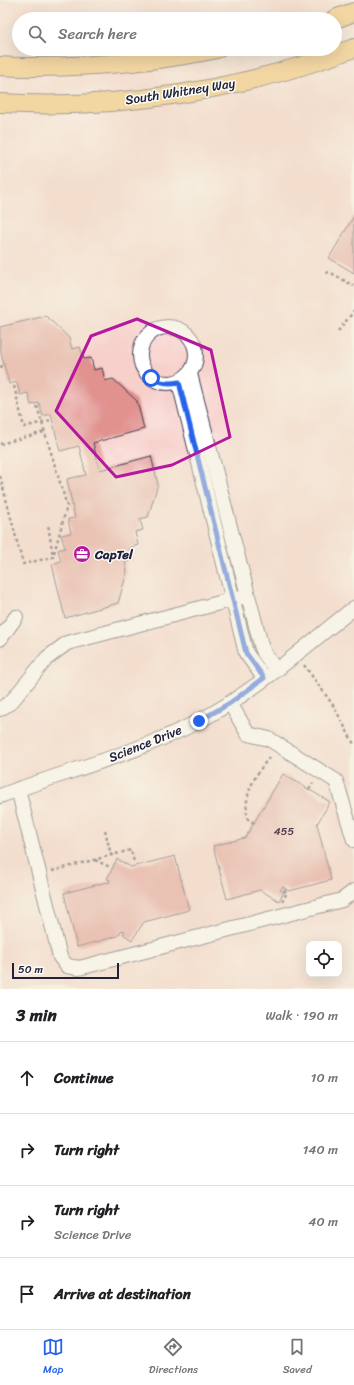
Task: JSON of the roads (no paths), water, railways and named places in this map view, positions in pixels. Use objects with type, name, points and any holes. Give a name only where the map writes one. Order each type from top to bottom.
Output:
[{"type":"main road","points":[[342,16],[354,12]]},
{"type":"main road","name":"South Whitney Way","points":[[342,52],[354,48]]},
{"type":"main road","points":[[0,66],[21,68],[84,65],[162,60],[182,56]]},
{"type":"main road","name":"South Whitney Way","points":[[0,103],[93,102],[142,98],[262,78],[332,56]]},
{"type":"street","points":[[264,678],[246,653],[185,378],[264,653],[276,670]]},
{"type":"street","points":[[0,709],[11,702],[47,658],[67,643],[248,595]]},
{"type":"street","name":"Science Drive","points":[[0,796],[144,746],[199,721],[230,703],[276,670],[354,608]]},
{"type":"street","points":[[0,639],[16,617]]},
{"type":"street","points":[[230,703],[248,734],[269,739],[336,781],[354,840]]},
{"type":"street","points":[[18,789],[60,957],[67,966],[79,968],[342,900],[354,891]]},
{"type":"place","name":"CapTel","points":[[82,554]]}]
